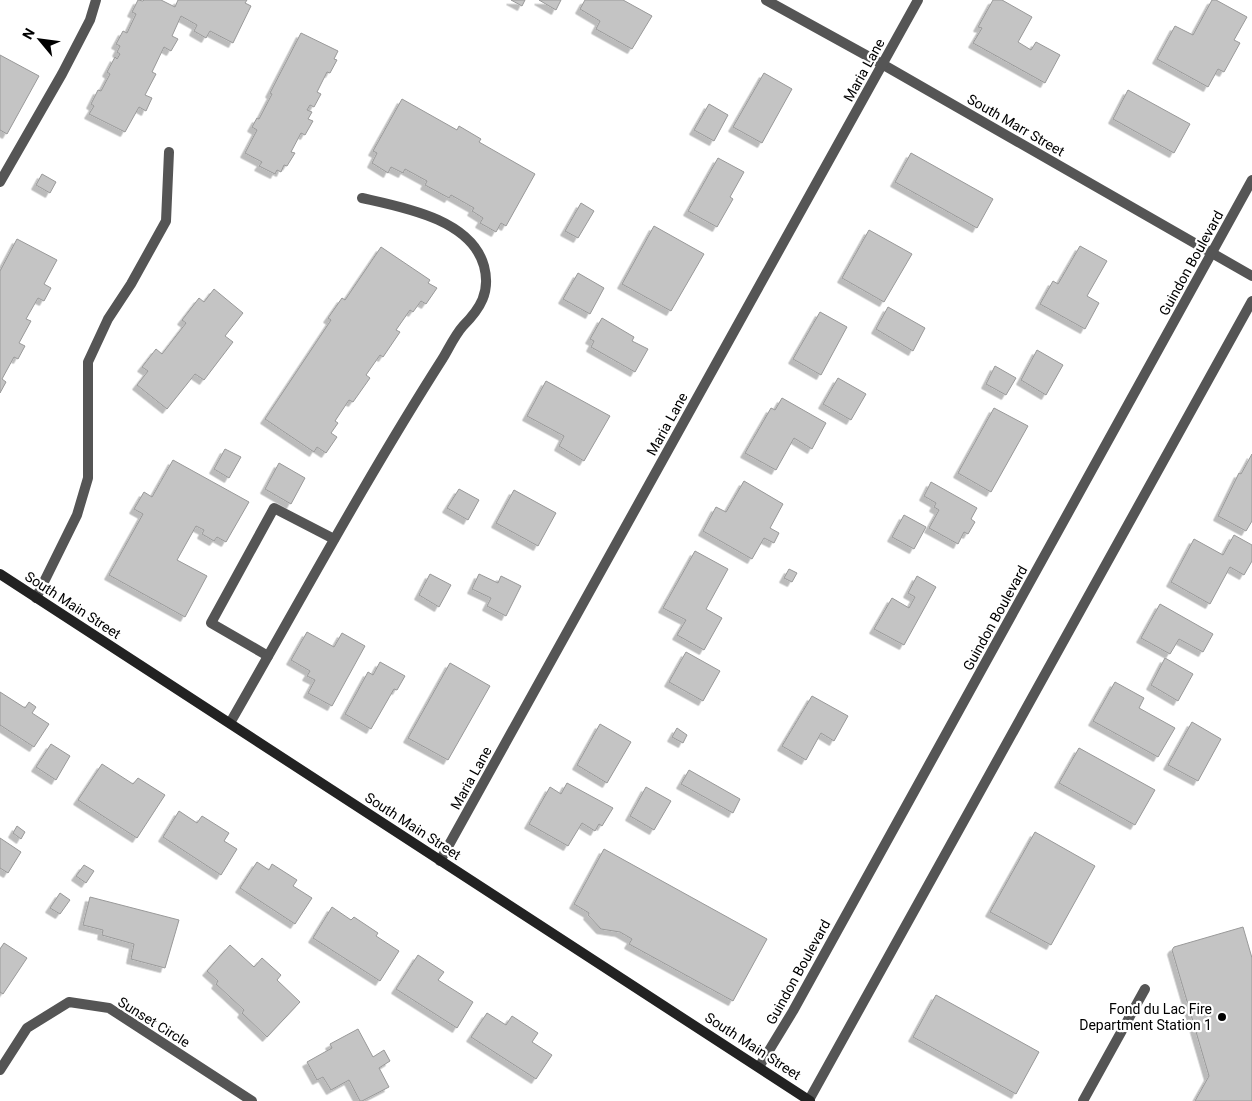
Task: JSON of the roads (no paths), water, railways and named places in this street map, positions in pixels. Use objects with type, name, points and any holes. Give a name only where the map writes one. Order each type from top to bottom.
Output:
[{"type":"main road","name":"South Main Street","points":[[0,574],[810,1100]]},
{"type":"street","points":[[0,182],[62,74],[90,20],[96,0]]},
{"type":"street","name":"South Marr Street","points":[[766,0],[882,64],[1252,276]]},
{"type":"street","name":"Maria Lane","points":[[440,861],[918,0]]},
{"type":"street","points":[[36,598],[78,515],[88,478],[88,362],[108,319],[131,284],[166,221],[169,152]]},
{"type":"street","name":"Guindon Boulevard","points":[[759,1066],[793,1011],[1252,180]]},
{"type":"street","points":[[230,723],[334,539],[412,407],[462,327],[478,310],[485,288],[485,273],[481,258],[473,245],[462,234],[416,210],[362,198]]},
{"type":"street","points":[[810,1100],[1252,301]]},
{"type":"street","points":[[268,656],[211,623],[274,508],[334,539]]},
{"type":"street","points":[[1082,1101],[1145,989]]},
{"type":"street","name":"Sunset Circle","points":[[0,1070],[27,1028],[69,1002],[109,1008],[252,1101]]},
{"type":"place","name":"Fond du Lac Fire Department Station 1","points":[[1222,1017]]}]
